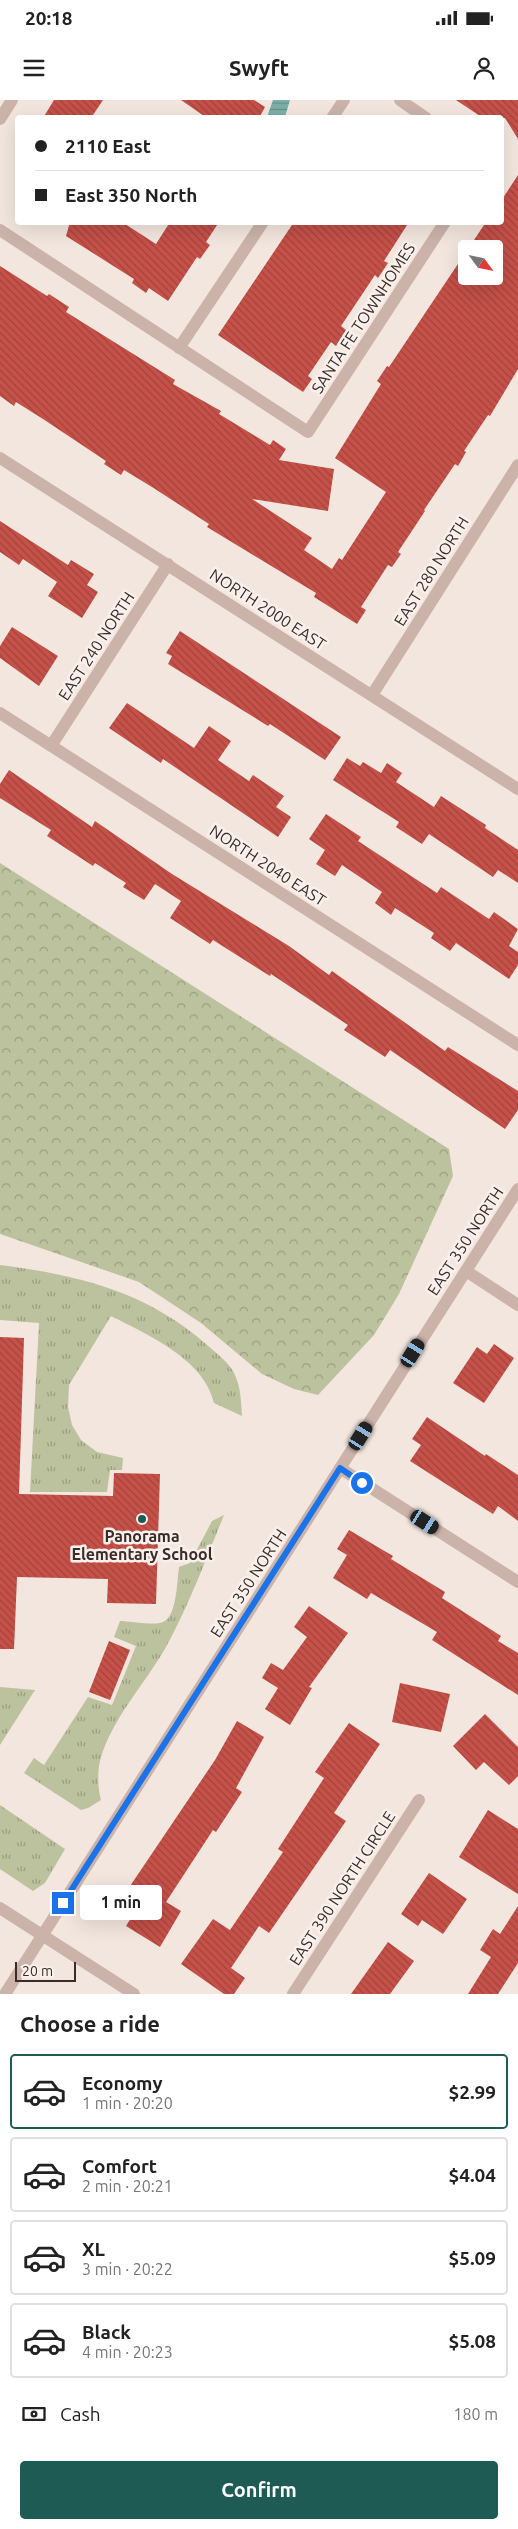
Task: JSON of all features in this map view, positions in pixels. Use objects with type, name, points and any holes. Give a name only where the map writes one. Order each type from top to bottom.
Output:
[{"type":"street","points":[[0,119],[12,100]]},
{"type":"street","points":[[334,115],[344,100]]},
{"type":"street","points":[[400,100],[422,115]]},
{"type":"street","points":[[0,230],[179,348],[260,225]]},
{"type":"street","name":"SANTA FE TOWNHOMES","points":[[179,348],[308,432],[443,225]]},
{"type":"street","name":"NORTH 2000 EAST","points":[[0,458],[518,789]]},
{"type":"street","name":"EAST 280 NORTH","points":[[372,695],[518,465]]},
{"type":"street","name":"EAST 240 NORTH","points":[[51,746],[168,564]]},
{"type":"street","name":"NORTH 2040 EAST","points":[[0,713],[518,1045]]},
{"type":"street","name":"EAST 350 NORTH","points":[[5,1994],[518,1189]]},
{"type":"street","points":[[466,1271],[518,1305]]},
{"type":"street","points":[[340,1468],[518,1582]]},
{"type":"street","name":"EAST 390 NORTH CIRCLE","points":[[293,1994],[419,1800]]},
{"type":"street","points":[[0,1908],[134,1994]]},
{"type":"green space","points":[[0,863],[449,1149],[453,1176],[399,1294],[374,1335],[318,1395],[294,1389],[262,1374],[201,1323],[139,1282],[0,1234]]},
{"type":"green space","points":[[0,1265],[83,1280],[135,1298],[159,1311],[183,1326],[230,1366],[238,1385],[242,1416],[214,1403],[208,1387],[199,1374],[173,1350],[111,1316],[69,1385],[68,1407],[72,1425],[81,1440],[97,1452],[123,1458],[122,1470],[110,1470],[107,1492],[30,1492],[39,1323],[0,1320]]},
{"type":"green space","points":[[224,1515],[197,1582],[166,1647],[109,1737],[101,1757],[99,1769],[98,1782],[101,1800],[81,1810],[24,1773],[34,1758],[44,1765],[88,1697],[112,1705],[136,1646],[114,1637],[120,1621],[154,1624],[168,1619],[174,1606],[179,1567],[190,1563],[212,1521]]},
{"type":"green space","points":[[0,1687],[35,1690],[0,1745]]},
{"type":"green space","points":[[0,1805],[65,1849],[45,1883],[33,1891],[0,1869]]},
{"type":"water","points":[[273,100],[290,100],[286,115],[268,115]]},
{"type":"building","points":[[54,100],[103,100],[93,115],[45,115]]},
{"type":"building","points":[[181,100],[254,100],[265,107],[261,115],[203,115]]},
{"type":"building","points":[[456,100],[518,100],[518,139],[504,118],[504,115],[478,115]]},
{"type":"building","points":[[518,175],[518,369],[490,416],[488,415],[464,451],[466,452],[458,466],[455,464],[424,510],[398,552],[401,554],[392,567],[388,565],[361,607],[366,610],[357,624],[314,597],[316,593],[207,527],[209,524],[152,487],[124,470],[121,475],[104,464],[106,461],[43,419],[16,402],[14,406],[0,396],[0,266],[47,296],[49,294],[69,307],[66,312],[175,380],[173,384],[221,411],[219,414],[270,445],[273,440],[286,449],[279,460],[334,469],[328,511],[252,499],[312,538],[304,550],[332,569],[339,558],[342,560],[386,492],[335,458],[381,384],[377,381],[387,366],[389,367],[458,264],[458,285],[503,285],[503,240],[474,240],[484,225],[504,225],[504,196]]},
{"type":"building","points":[[69,225],[127,225],[156,244],[168,225],[217,225],[206,242],[210,245],[200,259],[197,257],[168,301],[149,288],[146,293],[132,283],[134,279],[66,236]]},
{"type":"building","points":[[292,225],[407,225],[384,261],[388,263],[378,278],[375,275],[341,326],[346,330],[336,346],[331,342],[308,376],[312,379],[303,392],[218,335]]},
{"type":"building","points":[[0,521],[68,565],[71,560],[94,574],[87,585],[98,592],[82,618],[48,596],[57,582],[23,559],[19,565],[0,552]]},
{"type":"building","points":[[12,627],[58,656],[39,686],[0,658],[0,646]]},
{"type":"building","points":[[180,631],[341,737],[325,760],[270,724],[268,726],[168,664],[172,656],[166,653]]},
{"type":"building","points":[[127,703],[194,748],[209,726],[231,741],[218,760],[249,781],[253,775],[284,796],[276,807],[291,817],[278,837],[163,759],[161,763],[109,728]]},
{"type":"building","points":[[347,758],[360,766],[363,762],[381,773],[387,763],[402,773],[396,782],[434,807],[441,796],[486,825],[485,828],[518,850],[518,883],[498,870],[493,877],[429,834],[422,844],[396,827],[399,822],[333,780]]},
{"type":"building","points":[[9,770],[92,827],[95,821],[172,874],[289,946],[329,975],[332,971],[445,1051],[448,1047],[518,1091],[518,1110],[505,1129],[390,1050],[385,1057],[344,1030],[348,1025],[271,974],[270,976],[213,940],[210,944],[170,918],[181,901],[155,884],[144,900],[123,887],[126,883],[95,863],[93,866],[47,836],[51,830],[0,798],[0,784]]},
{"type":"building","points":[[326,814],[361,837],[358,841],[437,893],[441,887],[489,919],[494,912],[518,929],[509,946],[518,952],[518,965],[509,979],[456,943],[450,951],[431,938],[434,933],[395,908],[391,915],[375,903],[382,892],[342,865],[335,876],[316,864],[325,850],[309,839]]},
{"type":"building","points":[[0,1337],[24,1338],[19,1494],[113,1496],[114,1473],[160,1474],[156,1604],[107,1603],[108,1579],[17,1577],[14,1649],[0,1649]]},
{"type":"building","points":[[494,1344],[514,1358],[484,1403],[453,1383],[477,1347],[487,1354]]},
{"type":"building","points":[[427,1417],[485,1456],[486,1454],[518,1475],[518,1521],[498,1506],[493,1514],[410,1461],[421,1445],[412,1439]]},
{"type":"building","points":[[349,1530],[393,1556],[391,1559],[445,1592],[442,1598],[501,1636],[498,1641],[518,1653],[518,1695],[432,1640],[437,1632],[371,1593],[367,1599],[333,1578],[347,1555],[337,1549]]},
{"type":"building","points":[[309,1606],[348,1633],[309,1687],[312,1688],[290,1725],[265,1709],[278,1688],[262,1678],[271,1663],[283,1670],[307,1637],[294,1627]]},
{"type":"building","points":[[109,1641],[130,1650],[110,1700],[89,1692]]},
{"type":"building","points":[[400,1683],[450,1694],[441,1732],[392,1722]]},
{"type":"building","points":[[485,1714],[518,1747],[518,1776],[509,1785],[484,1762],[476,1770],[453,1746]]},
{"type":"building","points":[[237,1721],[264,1737],[236,1788],[242,1792],[216,1832],[213,1830],[166,1902],[181,1911],[160,1947],[126,1926],[137,1908],[122,1898],[215,1760]]},
{"type":"building","points":[[349,1723],[380,1744],[334,1813],[346,1821],[269,1933],[259,1926],[231,1968],[245,1978],[234,1994],[224,1994],[181,1964],[213,1919],[230,1930],[283,1852],[278,1849],[324,1778],[315,1772]]},
{"type":"building","points":[[488,1810],[518,1829],[518,1894],[459,1857]]},
{"type":"building","points":[[429,1873],[467,1899],[443,1934],[422,1920],[418,1926],[401,1914]]},
{"type":"building","points":[[518,1906],[518,1963],[498,1994],[468,1994],[491,1957],[480,1950],[493,1929],[500,1934]]},
{"type":"building","points":[[388,1942],[414,1961],[390,1994],[351,1994]]},
{"type":"place","name":"Panorama Elementary School","points":[[142,1519]]},
{"type":"route","points":[[63,1903],[340,1468],[362,1483]]}]
